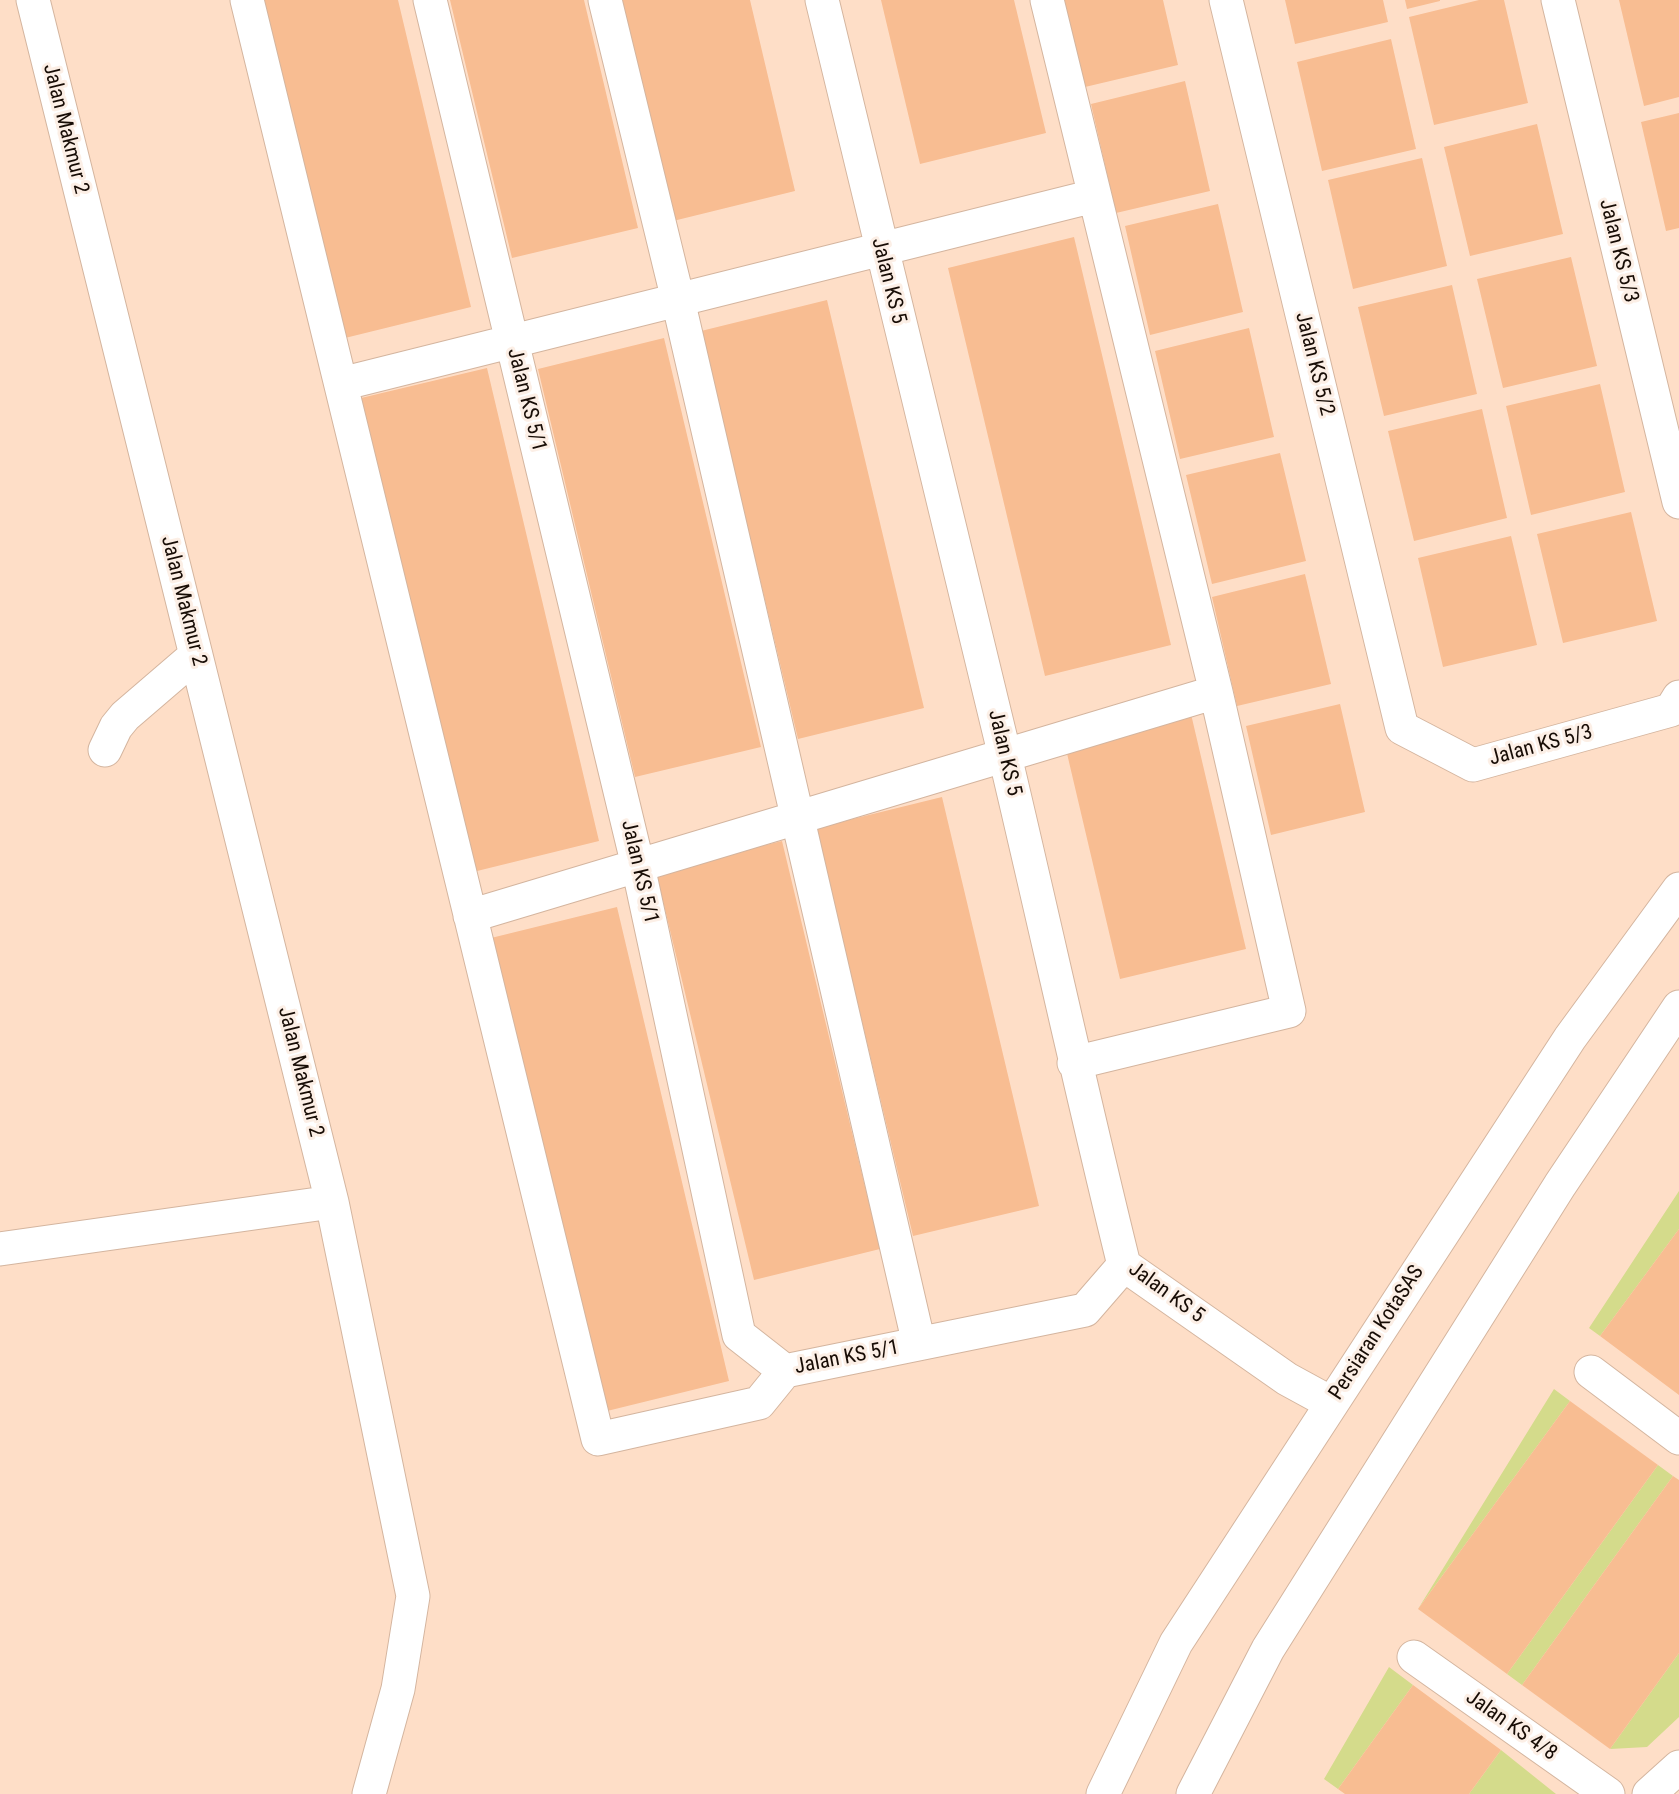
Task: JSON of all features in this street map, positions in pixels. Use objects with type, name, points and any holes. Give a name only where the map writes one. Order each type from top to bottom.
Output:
[{"type":"street","name":"Jalan Makmur 2","points":[[33,0],[332,1202],[413,1596],[398,1689],[369,1794]]},
{"type":"street","points":[[247,0],[598,1439],[759,1403],[786,1371]]},
{"type":"street","name":"Jalan KS 5/1","points":[[430,0],[638,866],[739,1335],[786,1371],[1085,1311],[1124,1264]]},
{"type":"street","points":[[605,0],[678,300],[919,1344]]},
{"type":"street","name":"Jalan KS 5","points":[[822,0],[880,249],[1005,755],[1074,1063],[1124,1264],[1287,1379],[1331,1403]]},
{"type":"street","points":[[1047,0],[1216,692],[1289,1011],[1074,1063]]},
{"type":"street","name":"Jalan KS 5/2","points":[[1227,0],[1402,728]]},
{"type":"street","name":"Jalan KS 5/3","points":[[1558,0],[1679,502]]},
{"type":"street","points":[[341,384],[1094,196]]},
{"type":"street","points":[[105,750],[116,727],[125,716],[196,655]]},
{"type":"street","points":[[470,916],[1216,692]]},
{"type":"street","name":"Jalan KS 5/3","points":[[1402,728],[1473,765],[1671,710],[1679,697]]},
{"type":"street","name":"Persiaran KotaSAS","points":[[1103,1794],[1176,1643],[1570,1038],[1679,890]]},
{"type":"street","points":[[1193,1794],[1268,1649],[1553,1194],[1679,1007]]},
{"type":"street","points":[[0,1249],[332,1202]]},
{"type":"street","points":[[1592,1372],[1679,1438]]},
{"type":"street","name":"Jalan KS 4/8","points":[[1414,1657],[1608,1794]]},
{"type":"street","points":[[1649,1794],[1679,1767]]},
{"type":"green space","points":[[1679,1191],[1679,1229],[1600,1336],[1589,1328]]},
{"type":"green space","points":[[1554,1389],[1570,1401],[1418,1609]]},
{"type":"green space","points":[[1658,1465],[1673,1476],[1522,1685],[1507,1674]]},
{"type":"green space","points":[[1679,1653],[1679,1717],[1647,1747],[1610,1749]]},
{"type":"green space","points":[[1389,1667],[1413,1685],[1338,1789],[1324,1779]]},
{"type":"green space","points":[[1501,1750],[1556,1794],[1469,1794]]},
{"type":"building","points":[[264,0],[398,0],[471,307],[345,338]]},
{"type":"building","points":[[450,0],[584,0],[638,228],[512,258]]},
{"type":"building","points":[[617,0],[750,0],[795,191],[669,222]]},
{"type":"building","points":[[881,0],[1014,0],[1046,133],[920,164]]},
{"type":"building","points":[[1064,0],[1163,0],[1178,65],[1085,87]]},
{"type":"building","points":[[1285,0],[1383,0],[1388,22],[1295,44]]},
{"type":"building","points":[[1405,0],[1440,0],[1440,1],[1407,9]]},
{"type":"building","points":[[1479,0],[1504,0],[1528,103],[1434,125],[1409,17]]},
{"type":"building","points":[[1619,0],[1679,0],[1679,97],[1644,106]]},
{"type":"building","points":[[1391,39],[1416,149],[1322,171],[1297,62]]},
{"type":"building","points":[[1185,81],[1210,191],[1116,213],[1091,104]]},
{"type":"building","points":[[1679,113],[1679,228],[1666,231],[1641,122]]},
{"type":"building","points":[[1537,124],[1563,234],[1470,256],[1444,147]]},
{"type":"building","points":[[1422,158],[1447,266],[1353,289],[1328,180]]},
{"type":"building","points":[[1218,204],[1243,312],[1150,335],[1125,226]]},
{"type":"building","points":[[1074,237],[1171,645],[1045,676],[948,268]]},
{"type":"building","points":[[1571,257],[1597,366],[1503,388],[1477,279]]},
{"type":"building","points":[[1452,285],[1477,394],[1384,416],[1358,307]]},
{"type":"building","points":[[827,300],[924,708],[798,739],[701,331]]},
{"type":"building","points":[[1249,328],[1274,437],[1180,459],[1155,351]]},
{"type":"building","points":[[664,338],[761,747],[635,777],[538,369]]},
{"type":"building","points":[[487,368],[599,841],[473,872],[361,398]]},
{"type":"building","points":[[1600,384],[1625,492],[1531,515],[1506,406]]},
{"type":"building","points":[[1482,409],[1507,518],[1414,541],[1388,431]]},
{"type":"building","points":[[1280,453],[1306,561],[1212,584],[1186,475]]},
{"type":"building","points":[[1631,512],[1657,621],[1563,643],[1537,534]]},
{"type":"building","points":[[1511,536],[1537,645],[1443,667],[1418,558]]},
{"type":"building","points":[[1305,574],[1331,684],[1237,706],[1212,597]]},
{"type":"building","points":[[1340,704],[1365,812],[1271,835],[1246,726]]},
{"type":"building","points":[[1191,714],[1246,949],[1120,979],[1065,745]]},
{"type":"building","points":[[942,797],[1039,1206],[913,1236],[816,828]]},
{"type":"building","points":[[782,841],[880,1249],[754,1280],[656,872]]},
{"type":"building","points":[[617,907],[729,1381],[603,1412],[491,938]]},
{"type":"building","points":[[1679,1229],[1679,1395],[1600,1336]]},
{"type":"building","points":[[1570,1401],[1658,1465],[1507,1674],[1418,1609]]},
{"type":"building","points":[[1673,1476],[1679,1480],[1679,1653],[1610,1749],[1522,1685]]},
{"type":"building","points":[[1413,1685],[1501,1750],[1469,1794],[1345,1794],[1338,1789]]}]
